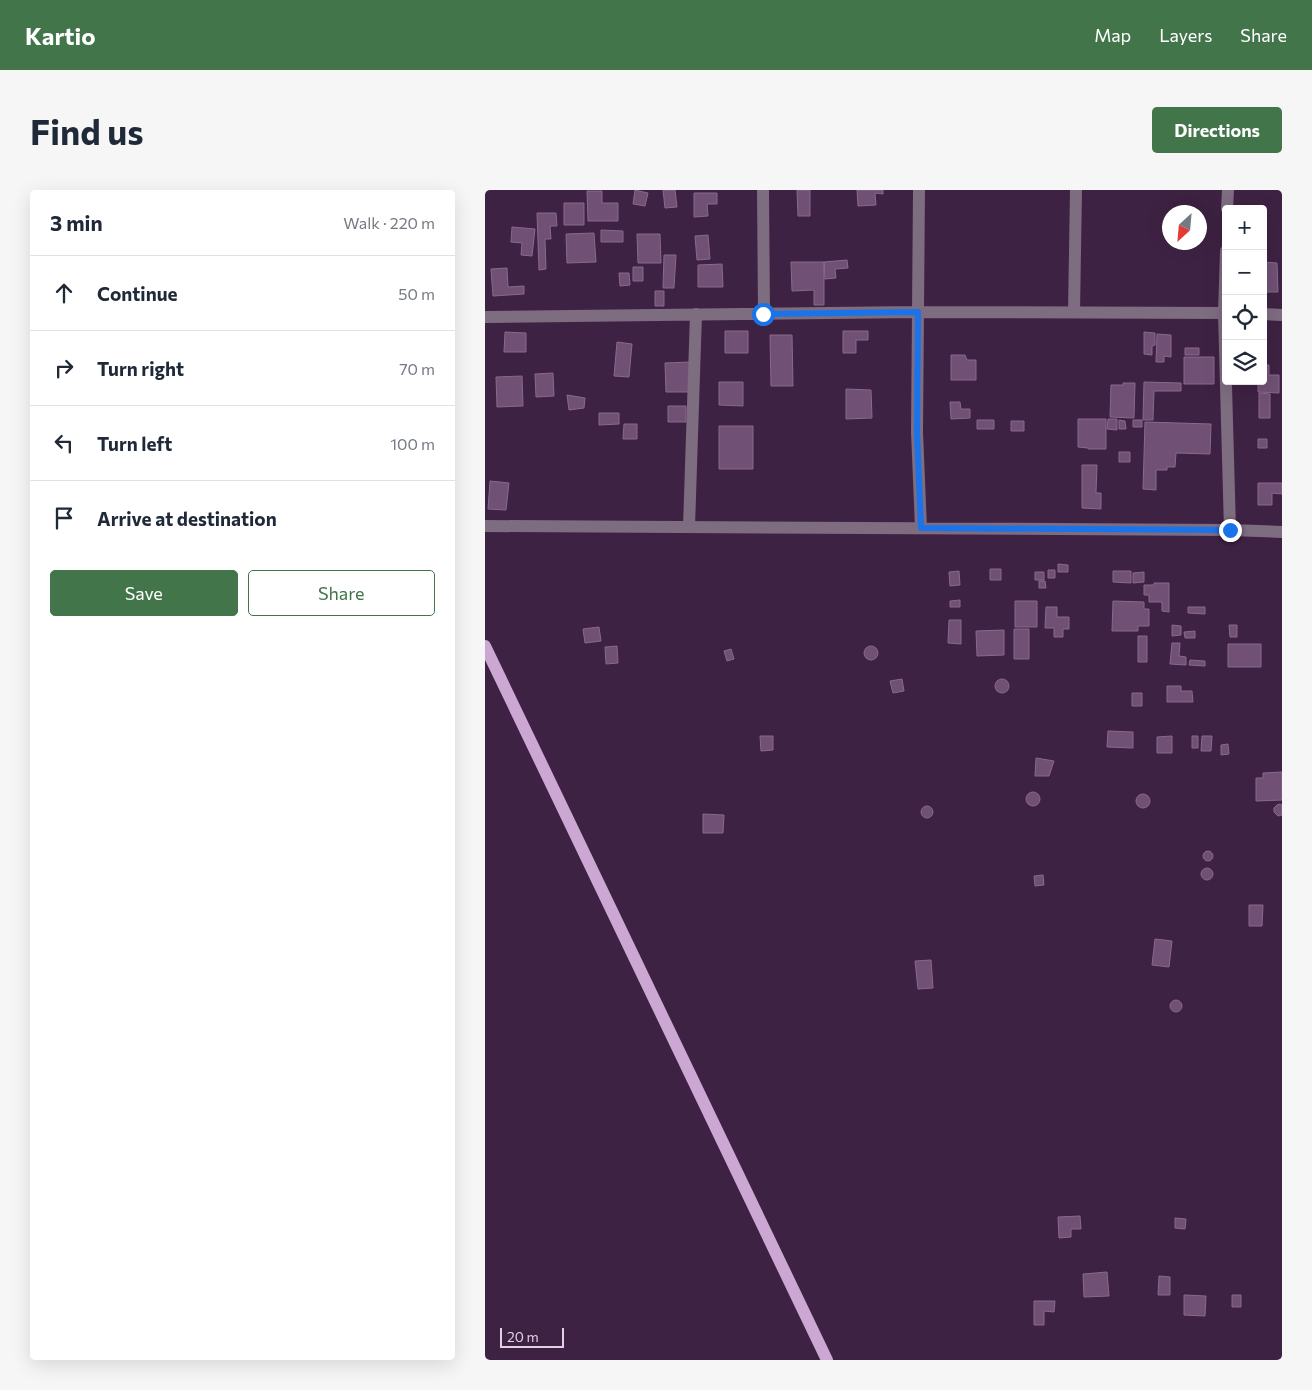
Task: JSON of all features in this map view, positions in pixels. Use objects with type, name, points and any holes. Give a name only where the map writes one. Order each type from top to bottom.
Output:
[{"type":"main road","points":[[485,646],[827,1360]]},
{"type":"street","points":[[763,190],[763,314]]},
{"type":"street","points":[[919,190],[917,432],[921,528]]},
{"type":"street","points":[[1074,312],[1077,190]]},
{"type":"street","points":[[1227,205],[1228,190]]},
{"type":"street","points":[[485,317],[918,312],[1222,313]]},
{"type":"street","points":[[689,527],[696,314]]},
{"type":"street","points":[[1267,314],[1282,315]]},
{"type":"street","points":[[1226,340],[1230,530]]},
{"type":"street","points":[[485,526],[1230,530],[1282,532]]},
{"type":"building","points":[[635,190],[648,193],[645,206],[633,204]]},
{"type":"building","points":[[663,190],[675,190],[677,207],[665,208]]},
{"type":"building","points":[[797,190],[810,190],[810,216],[798,216]]},
{"type":"building","points":[[857,190],[883,190],[883,194],[875,193],[876,205],[858,206]]},
{"type":"building","points":[[587,191],[602,191],[602,203],[618,203],[618,221],[588,221]]},
{"type":"building","points":[[694,193],[717,193],[717,204],[707,204],[708,216],[694,217]]},
{"type":"building","points":[[564,203],[584,203],[584,225],[564,225]]},
{"type":"building","points":[[537,213],[556,213],[557,226],[550,226],[551,239],[545,239],[546,269],[539,270]]},
{"type":"building","points":[[512,227],[535,229],[532,256],[521,255],[522,243],[511,242]]},
{"type":"building","points":[[601,230],[623,231],[623,242],[601,242]]},
{"type":"building","points":[[594,233],[596,262],[567,263],[566,234]]},
{"type":"building","points":[[637,234],[660,234],[661,263],[638,263]]},
{"type":"building","points":[[708,235],[710,259],[697,260],[695,236]]},
{"type":"building","points":[[664,255],[676,255],[674,288],[663,288]]},
{"type":"building","points":[[847,260],[848,268],[835,269],[836,278],[825,279],[824,262]]},
{"type":"building","points":[[791,262],[824,262],[824,305],[814,305],[814,290],[792,291]]},
{"type":"building","points":[[1267,262],[1277,263],[1278,292],[1267,292]]},
{"type":"building","points":[[722,264],[723,287],[698,287],[698,265]]},
{"type":"building","points":[[633,267],[643,267],[643,281],[633,281]]},
{"type":"building","points":[[507,268],[508,287],[524,286],[524,294],[493,296],[491,269]]},
{"type":"building","points":[[619,273],[629,273],[630,285],[620,286]]},
{"type":"building","points":[[655,291],[664,291],[664,306],[655,306]]},
{"type":"building","points":[[725,331],[748,331],[748,353],[725,353]]},
{"type":"building","points":[[843,331],[868,331],[868,340],[856,340],[856,353],[843,353]]},
{"type":"building","points":[[505,332],[526,333],[526,352],[504,352]]},
{"type":"building","points":[[1144,332],[1155,333],[1155,345],[1152,346],[1152,355],[1144,354]]},
{"type":"building","points":[[1157,334],[1171,335],[1171,357],[1164,356],[1164,362],[1156,362]]},
{"type":"building","points":[[770,335],[792,335],[793,386],[771,386]]},
{"type":"building","points":[[617,342],[632,344],[629,377],[614,376]]},
{"type":"building","points":[[1185,348],[1199,348],[1199,355],[1185,355]]},
{"type":"building","points":[[951,355],[965,355],[967,360],[976,360],[976,380],[951,380]]},
{"type":"building","points":[[1184,357],[1214,357],[1214,384],[1184,384]]},
{"type":"building","points":[[690,362],[691,392],[666,392],[665,363]]},
{"type":"building","points":[[1267,365],[1269,365],[1269,375],[1279,375],[1279,393],[1258,392],[1258,385],[1267,385]]},
{"type":"building","points":[[553,373],[554,396],[536,397],[535,374]]},
{"type":"building","points":[[522,376],[523,406],[497,407],[496,377]]},
{"type":"building","points":[[719,382],[743,382],[743,406],[719,405]]},
{"type":"building","points":[[1144,382],[1181,383],[1181,391],[1154,391],[1153,420],[1143,420]]},
{"type":"building","points":[[1123,383],[1135,383],[1134,418],[1110,417],[1111,385],[1123,385]]},
{"type":"building","points":[[846,389],[871,390],[872,418],[846,419]]},
{"type":"building","points":[[1259,393],[1270,394],[1270,418],[1259,418]]},
{"type":"building","points":[[567,395],[585,398],[584,408],[569,410]]},
{"type":"building","points":[[950,402],[960,402],[961,409],[970,409],[970,418],[951,419]]},
{"type":"building","points":[[668,406],[686,406],[686,422],[668,422]]},
{"type":"building","points":[[599,413],[619,413],[619,424],[599,425]]},
{"type":"building","points":[[1078,419],[1106,419],[1106,449],[1078,447]]},
{"type":"building","points":[[1108,419],[1117,419],[1117,430],[1107,429]]},
{"type":"building","points":[[977,420],[994,420],[994,429],[977,429]]},
{"type":"building","points":[[1119,420],[1125,421],[1126,429],[1119,429]]},
{"type":"building","points":[[1133,420],[1142,420],[1142,427],[1133,427]]},
{"type":"building","points":[[1011,421],[1024,421],[1024,431],[1011,431]]},
{"type":"building","points":[[1145,422],[1211,424],[1210,454],[1176,453],[1175,467],[1167,467],[1167,470],[1156,470],[1156,490],[1143,489]]},
{"type":"building","points":[[624,424],[637,424],[637,439],[623,439]]},
{"type":"building","points":[[719,426],[753,426],[753,469],[719,469]]},
{"type":"building","points":[[1258,439],[1267,439],[1267,448],[1258,448]]},
{"type":"building","points":[[1119,452],[1130,452],[1130,462],[1119,462]]},
{"type":"building","points":[[1082,465],[1097,465],[1096,493],[1101,493],[1101,509],[1082,508]]},
{"type":"building","points":[[490,481],[509,483],[506,510],[488,509]]},
{"type":"building","points":[[1258,483],[1282,483],[1282,494],[1272,493],[1272,505],[1258,505]]},
{"type":"building","points":[[1058,564],[1068,565],[1068,572],[1058,572]]},
{"type":"building","points":[[990,569],[1001,569],[1001,580],[990,580]]},
{"type":"building","points":[[1048,570],[1055,570],[1055,578],[1048,578]]},
{"type":"building","points":[[959,571],[960,585],[950,586],[949,572]]},
{"type":"building","points":[[1113,571],[1131,571],[1131,583],[1113,582]]},
{"type":"building","points":[[1035,572],[1044,572],[1044,580],[1035,580]]},
{"type":"building","points":[[1144,572],[1144,582],[1133,583],[1133,573]]},
{"type":"building","points":[[1039,581],[1045,581],[1046,588],[1039,588]]},
{"type":"building","points":[[1154,583],[1169,583],[1169,612],[1162,611],[1162,602],[1149,602],[1149,595],[1144,595],[1144,585],[1154,585]]},
{"type":"building","points":[[960,600],[960,607],[950,607],[950,601]]},
{"type":"building","points":[[1015,601],[1037,601],[1037,627],[1015,627]]},
{"type":"building","points":[[1113,601],[1144,602],[1144,609],[1149,609],[1149,626],[1138,626],[1138,631],[1112,631]]},
{"type":"building","points":[[1046,607],[1057,607],[1057,617],[1069,617],[1069,629],[1063,629],[1063,637],[1054,637],[1054,628],[1045,628]]},
{"type":"building","points":[[1188,607],[1205,607],[1205,614],[1188,613]]},
{"type":"building","points":[[949,620],[961,620],[961,644],[948,643]]},
{"type":"building","points":[[1172,625],[1181,626],[1181,635],[1172,636]]},
{"type":"building","points":[[1229,625],[1237,625],[1237,637],[1230,637]]},
{"type":"building","points":[[599,627],[601,641],[585,643],[583,629]]},
{"type":"building","points":[[1014,629],[1029,629],[1029,659],[1014,659]]},
{"type":"building","points":[[1004,630],[1004,655],[977,656],[976,631]]},
{"type":"building","points":[[1195,631],[1195,638],[1185,638],[1184,632]]},
{"type":"building","points":[[1138,636],[1147,636],[1147,662],[1138,662]]},
{"type":"building","points":[[1172,643],[1180,643],[1179,656],[1186,657],[1186,665],[1170,664]]},
{"type":"building","points":[[1228,644],[1261,644],[1261,667],[1228,667]]},
{"type":"building","points":[[617,646],[618,663],[606,664],[605,647]]},
{"type":"building","points":[[871,646],[876,648],[878,653],[876,658],[871,660],[866,658],[864,653],[866,648]]},
{"type":"building","points":[[731,649],[734,659],[727,661],[724,651]]},
{"type":"building","points":[[1190,660],[1205,661],[1205,666],[1189,665]]},
{"type":"building","points":[[902,679],[904,691],[893,693],[890,681]]},
{"type":"building","points":[[999,679],[1005,679],[1009,686],[1005,693],[999,693],[995,689],[995,683]]},
{"type":"building","points":[[1167,686],[1181,686],[1181,691],[1192,691],[1193,702],[1167,702]]},
{"type":"building","points":[[1132,693],[1142,693],[1142,706],[1132,706]]},
{"type":"building","points":[[1108,731],[1133,732],[1133,748],[1107,747]]},
{"type":"building","points":[[760,736],[773,736],[773,750],[761,751]]},
{"type":"building","points":[[1172,736],[1172,753],[1157,753],[1157,737]]},
{"type":"building","points":[[1192,736],[1198,736],[1198,748],[1192,748]]},
{"type":"building","points":[[1202,736],[1212,736],[1211,751],[1201,751]]},
{"type":"building","points":[[1228,744],[1229,754],[1221,755],[1221,745]]},
{"type":"building","points":[[1036,758],[1054,761],[1049,776],[1035,776]]},
{"type":"building","points":[[1282,772],[1282,800],[1256,801],[1256,778],[1263,778],[1263,773]]},
{"type":"building","points":[[1030,792],[1036,792],[1040,799],[1036,806],[1030,806],[1026,802],[1026,796]]},
{"type":"building","points":[[1143,794],[1148,796],[1150,801],[1148,806],[1143,808],[1138,806],[1136,801],[1138,796]]},
{"type":"building","points":[[1280,804],[1282,805],[1282,815],[1278,816],[1274,812],[1274,808]]},
{"type":"building","points":[[929,806],[932,807],[932,817],[925,818],[922,817],[921,810],[922,807]]},
{"type":"building","points":[[703,814],[724,815],[723,833],[703,833]]},
{"type":"building","points":[[1208,851],[1213,856],[1208,861],[1203,856]]},
{"type":"building","points":[[1209,868],[1212,869],[1212,879],[1205,880],[1202,879],[1201,872],[1202,869]]},
{"type":"building","points":[[1043,875],[1044,885],[1035,886],[1034,876]]},
{"type":"building","points":[[1249,905],[1263,905],[1262,926],[1249,926]]},
{"type":"building","points":[[1155,939],[1172,941],[1169,967],[1152,965]]},
{"type":"building","points":[[931,960],[933,988],[918,989],[915,961]]},
{"type":"building","points":[[1178,1000],[1181,1001],[1181,1011],[1174,1012],[1171,1011],[1170,1004],[1171,1001]]},
{"type":"building","points":[[1080,1216],[1081,1229],[1071,1229],[1071,1237],[1059,1238],[1058,1217]]},
{"type":"building","points":[[1175,1218],[1186,1219],[1185,1229],[1175,1228]]},
{"type":"building","points":[[1107,1272],[1109,1296],[1084,1297],[1083,1274]]},
{"type":"building","points":[[1159,1276],[1170,1277],[1170,1295],[1158,1295]]},
{"type":"building","points":[[1184,1295],[1206,1296],[1205,1316],[1184,1315]]},
{"type":"building","points":[[1232,1295],[1241,1295],[1241,1307],[1232,1307]]},
{"type":"building","points":[[1034,1301],[1055,1301],[1054,1312],[1044,1311],[1044,1325],[1034,1325]]},
{"type":"route","points":[[763,314],[918,312],[917,432],[921,528],[1230,530]]}]
